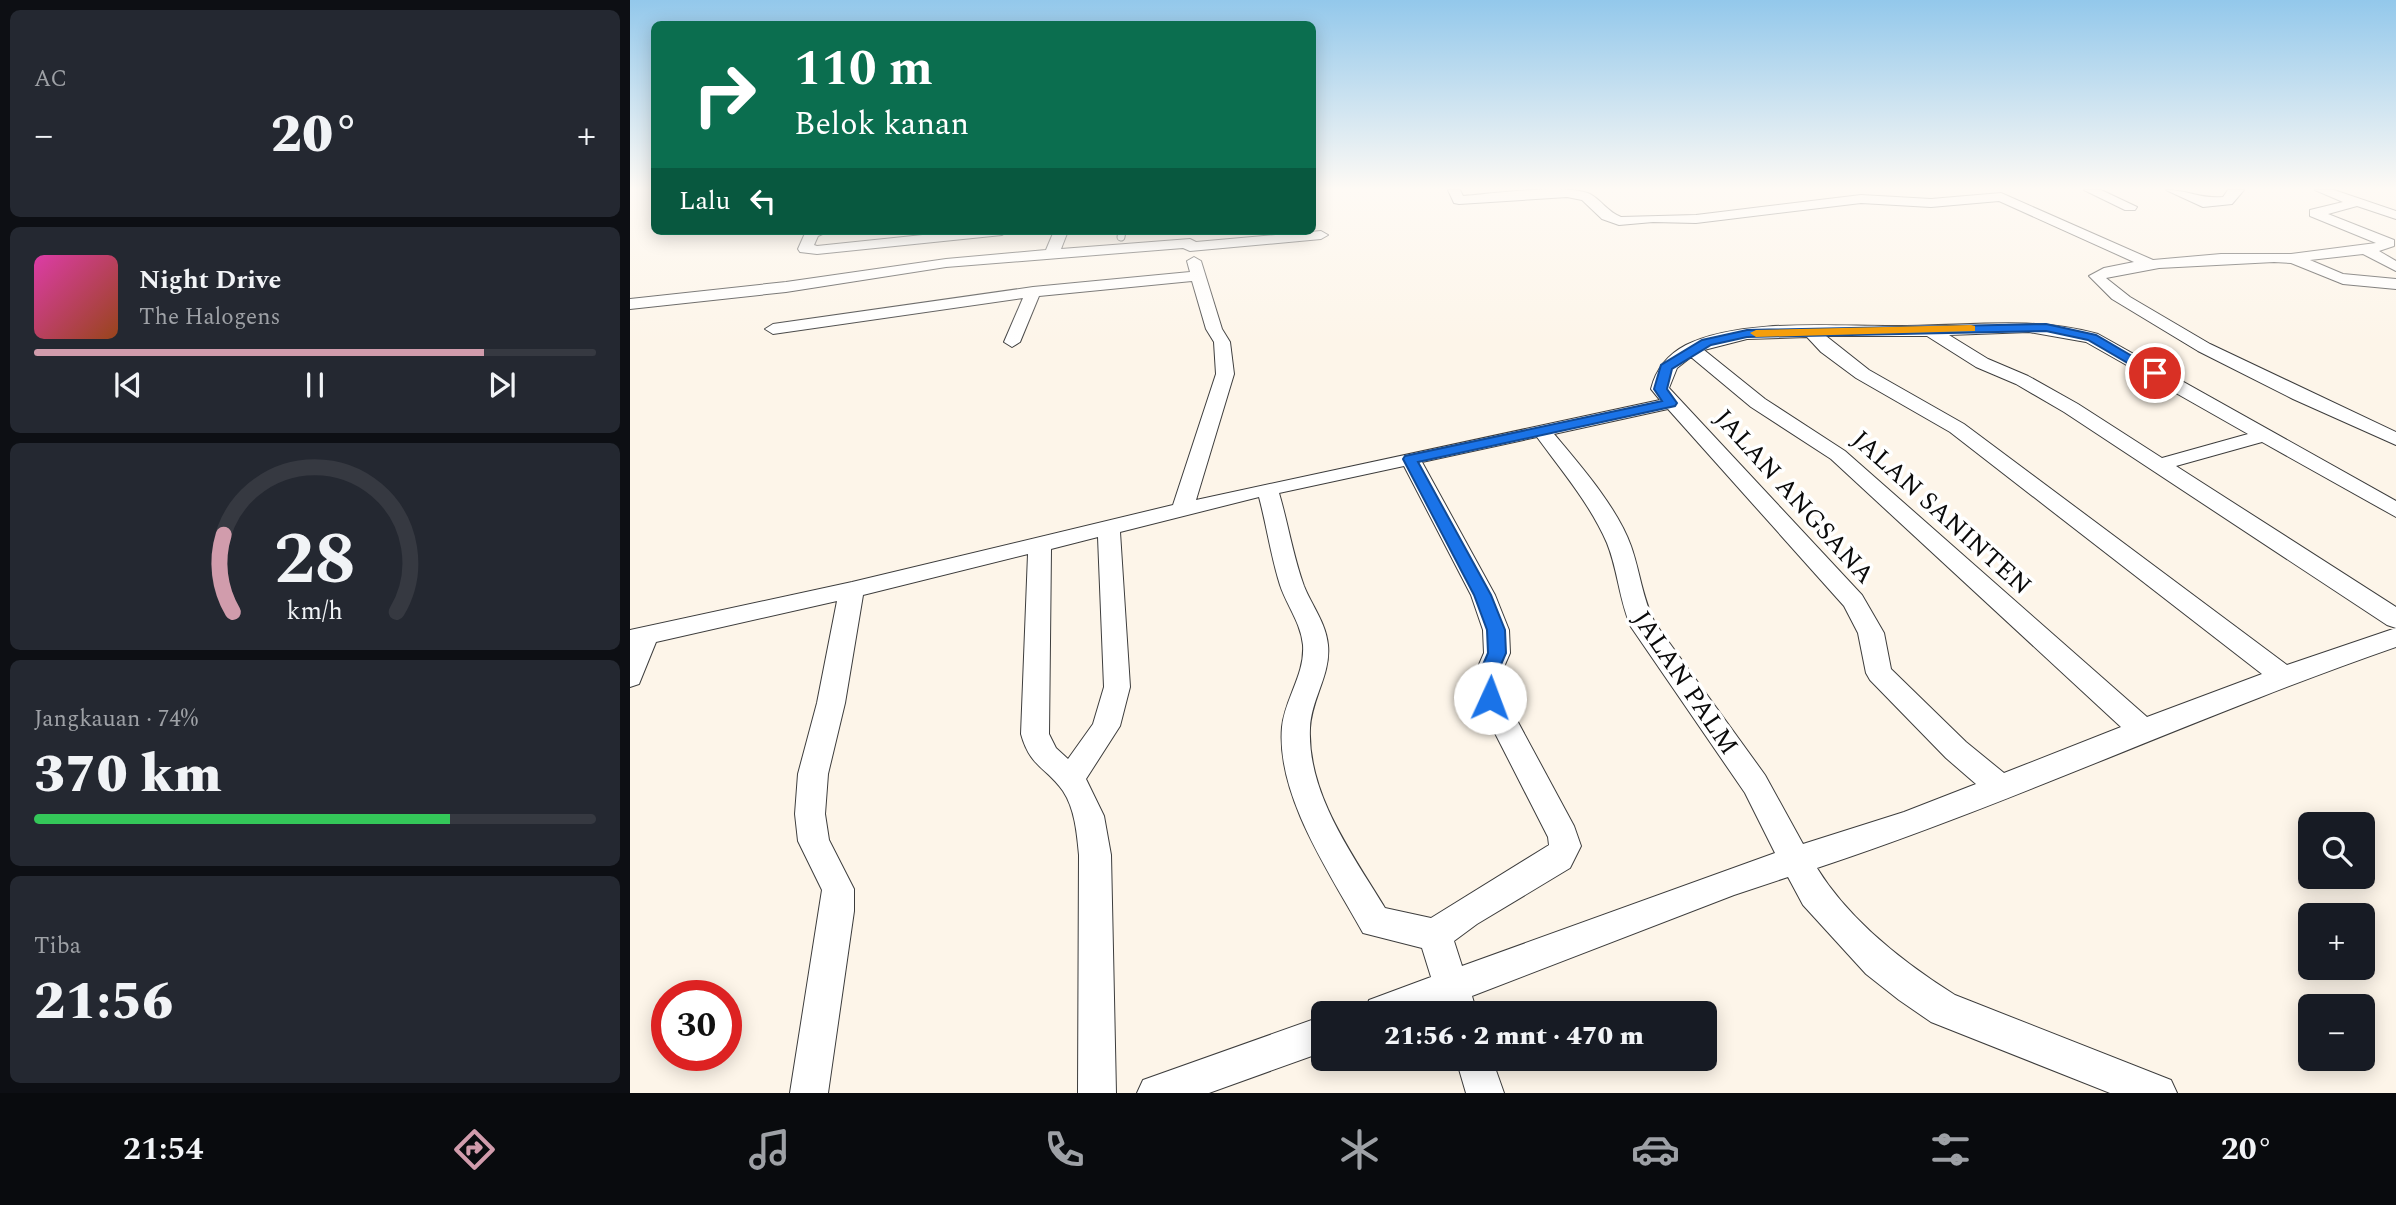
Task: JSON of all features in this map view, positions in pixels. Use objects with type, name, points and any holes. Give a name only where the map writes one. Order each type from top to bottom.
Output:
[{"type":"street","points":[[808,241],[805,249],[817,250],[904,241]]},
{"type":"street","points":[[984,281],[998,241]]},
{"type":"street","points":[[1051,256],[1057,241]]},
{"type":"street","points":[[773,329],[984,281],[1051,256],[1075,259],[1184,241]]},
{"type":"street","points":[[1182,510],[1225,374],[1222,342],[1214,328],[1190,241]]},
{"type":"street","points":[[2102,241],[2150,264]]},
{"type":"street","points":[[2392,242],[2369,249],[2290,258],[2150,264],[2109,270],[2098,275],[2102,283],[2128,302],[2203,347],[2396,439]]},
{"type":"street","points":[[2369,249],[2368,251],[2396,267]]},
{"type":"street","points":[[2290,258],[2344,280],[2374,278],[2396,284]]},
{"type":"street","points":[[630,304],[786,287],[946,262],[984,281],[1034,292],[1198,276]]},
{"type":"street","points":[[1012,342],[1034,292]]},
{"type":"street","points":[[630,677],[638,637],[852,590],[1267,489],[1671,403],[1660,389],[1666,368],[1693,350],[1725,337],[1812,332],[2046,328],[2076,332],[2092,338],[2396,510]]},
{"type":"street","points":[[1931,331],[1982,363],[2062,402],[2396,619]]},
{"type":"street","points":[[1812,332],[1840,358],[1874,381],[1927,408],[1957,428],[2283,676]]},
{"type":"street","name":"JALAN SANINTEN","points":[[1693,350],[1758,403],[1838,456],[2143,730]]},
{"type":"street","name":"JALAN ANGSANA","points":[[1671,403],[1846,592],[1871,633],[1879,673],[1956,750],[2002,788]]},
{"type":"street","name":"JALAN PALM","points":[[1541,430],[1602,511],[1619,544],[1634,606],[1644,627],[1755,784],[1795,861],[1823,902],[1878,962],[1944,1009],[2158,1093]]},
{"type":"street","points":[[2158,466],[2263,436]]},
{"type":"street","points":[[1267,489],[1293,586],[1311,625],[1317,646],[1310,687],[1303,698],[1296,729],[1301,764],[1314,812],[1375,922],[1435,935],[1465,913],[1559,858],[1565,846],[1563,836],[1490,698],[1487,676],[1497,653],[1496,630],[1483,595],[1410,459]]},
{"type":"street","points":[[1070,778],[1106,731],[1114,709],[1117,687],[1109,528]]},
{"type":"street","points":[[1040,543],[1035,733],[1039,751],[1070,778],[1083,799],[1091,823],[1095,855],[1097,1093]]},
{"type":"street","points":[[809,1093],[837,911],[838,889],[814,841],[810,814],[813,774],[831,703],[852,590]]},
{"type":"street","points":[[1435,935],[1455,1001],[1732,881],[1909,824],[2283,676],[2396,637]]},
{"type":"street","points":[[1173,1091],[1311,1039]]},
{"type":"street","points":[[1478,1071],[1485,1093]]},
{"type":"slow traffic","points":[[1756,333],[1971,328]]},
{"type":"route","points":[[1490,698],[1487,676],[1497,653],[1496,630],[1483,595],[1410,459],[1671,403],[1660,389],[1666,368],[1707,343],[1747,334],[2046,328],[2076,332],[2092,338],[2155,373]]}]
